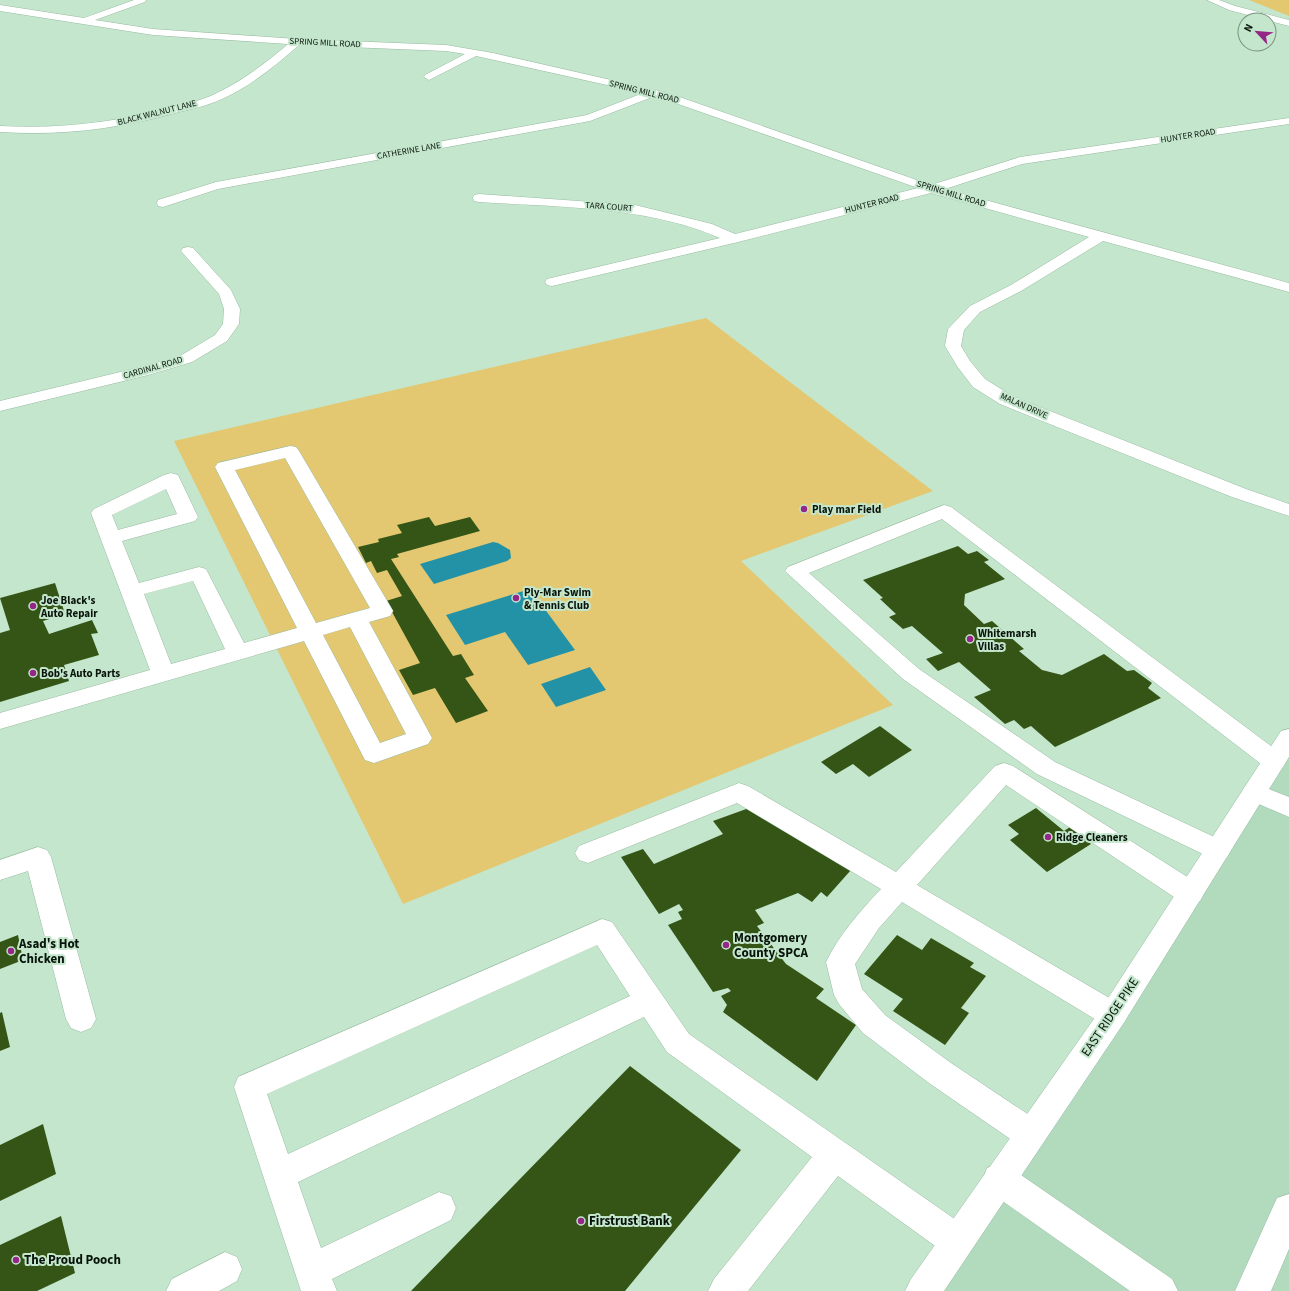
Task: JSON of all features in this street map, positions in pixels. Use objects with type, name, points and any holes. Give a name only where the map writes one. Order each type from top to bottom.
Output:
[{"type":"street","points":[[84,21],[142,0]]},
{"type":"street","points":[[1211,0],[1232,8],[1289,24]]},
{"type":"street","name":"SPRING MILL ROAD","points":[[0,8],[153,32],[296,42],[446,48],[501,58],[654,93],[710,110],[931,189],[1099,237],[1289,288]]},
{"type":"street","name":"BLACK WALNUT LANE","points":[[0,129],[30,132],[100,127],[204,102],[225,94],[247,80],[284,53],[296,42]]},
{"type":"street","points":[[429,77],[475,53]]},
{"type":"street","name":"CATHERINE LANE","points":[[162,203],[216,186],[590,118],[654,93]]},
{"type":"street","name":"HUNTER ROAD","points":[[552,282],[734,239],[931,189],[988,173],[1020,161],[1289,121]]},
{"type":"street","name":"TARA COURT","points":[[480,198],[636,209],[707,227],[734,239]]},
{"type":"street","name":"MALAN DRIVE","points":[[1099,237],[1016,288],[975,309],[956,329],[954,346],[963,363],[979,383],[1006,400],[1239,493],[1289,510]]},
{"type":"street","name":"CARDINAL ROAD","points":[[0,406],[142,372],[186,359],[221,338],[231,324],[232,309],[226,293],[188,251]]},
{"type":"street","points":[[0,721],[309,631],[356,618],[382,611],[290,451],[224,467],[309,631],[374,754],[420,738],[356,618]]},
{"type":"street","points":[[1218,850],[1046,768],[911,674],[795,571],[944,511],[1274,761]]},
{"type":"street","points":[[111,538],[163,674]]},
{"type":"street","points":[[132,592],[199,573],[237,652]]},
{"type":"street","name":"EAST RIDGE PIKE","points":[[923,1291],[1113,1015],[1289,737]]},
{"type":"street","points":[[1030,1134],[874,1024],[849,994],[840,962],[869,920],[1004,772],[1190,893]]},
{"type":"street","points":[[588,853],[739,792],[1113,1015]]},
{"type":"street","points":[[1254,792],[1289,808]]},
{"type":"street","points":[[0,870],[38,857],[81,1018]]},
{"type":"street","points":[[439,1208],[316,1281],[249,1088],[602,930],[678,1043],[957,1241]]},
{"type":"street","points":[[279,1175],[649,1001]]},
{"type":"street","points":[[726,1291],[834,1155]]},
{"type":"street","points":[[999,1180],[1160,1291]]},
{"type":"street","points":[[1253,1291],[1289,1210]]},
{"type":"street","points":[[184,1291],[225,1269]]},
{"type":"shaded area","points":[[1249,0],[1289,0],[1289,16]]},
{"type":"shaded area","name":"Ply-Mar Swim & Tennis Club","points":[[706,318],[933,491],[741,561],[893,705],[403,904],[174,441]]},
{"type":"shaded area","points":[[1289,756],[1289,1291],[923,1291]]},
{"type":"water","points":[[493,542],[498,543],[510,550],[511,558],[507,561],[434,584],[420,564]]},
{"type":"water","points":[[530,589],[575,650],[528,665],[505,632],[465,645],[446,615]]},
{"type":"water","points":[[590,667],[606,690],[556,707],[541,684]]},
{"type":"building","points":[[429,517],[435,526],[470,517],[480,531],[397,554],[399,557],[391,559],[453,656],[461,654],[474,675],[465,678],[488,711],[456,723],[435,688],[413,695],[399,670],[420,663],[386,601],[402,596],[387,570],[377,573],[371,561],[366,563],[358,547],[379,542],[378,539],[402,533],[397,525]]},
{"type":"building","name":"Whitemarsh Villas","points":[[958,546],[968,554],[977,551],[989,560],[984,562],[1005,579],[965,594],[964,605],[984,624],[992,621],[1024,649],[1019,651],[1042,670],[1062,675],[1104,654],[1127,671],[1134,670],[1152,683],[1148,688],[1161,698],[1055,747],[1031,726],[1024,729],[1014,720],[1005,724],[974,697],[991,690],[959,662],[938,671],[926,659],[943,653],[912,626],[903,629],[889,617],[896,614],[880,599],[883,598],[863,580]]},
{"type":"building","points":[[55,583],[65,614],[43,621],[49,634],[92,620],[98,633],[91,634],[99,655],[64,665],[69,681],[0,702],[0,633],[10,630],[0,598]]},
{"type":"building","points":[[880,726],[912,750],[869,777],[853,764],[836,774],[821,762]]},
{"type":"building","name":"Montgomery County SPCA","points":[[749,808],[851,870],[827,897],[821,892],[812,902],[798,893],[755,910],[764,923],[757,926],[786,964],[824,989],[816,998],[856,1025],[817,1081],[723,1012],[727,1005],[721,996],[731,991],[728,988],[713,992],[668,925],[682,919],[678,912],[683,910],[679,904],[659,914],[621,857],[643,849],[654,864],[723,834],[713,821]]},
{"type":"building","name":"Ridge Cleaners","points":[[1036,808],[1064,831],[1070,827],[1091,844],[1047,872],[1010,840],[1019,834],[1008,825]]},
{"type":"building","name":"Asad's Hot Chicken","points":[[18,935],[23,960],[0,969],[0,942]]},
{"type":"building","points":[[897,935],[922,950],[931,938],[974,963],[970,967],[986,976],[961,1008],[969,1013],[945,1045],[893,1011],[903,999],[864,974]]},
{"type":"building","points":[[2,1012],[10,1047],[0,1051],[0,1013]]},
{"type":"building","name":"Firstrust Bank","points":[[630,1066],[741,1150],[625,1291],[411,1291]]},
{"type":"building","points":[[43,1124],[56,1174],[0,1201],[0,1145]]},
{"type":"building","points":[[61,1216],[75,1273],[37,1291],[0,1291],[0,1245]]},
{"type":"place","name":"Play mar Field","points":[[804,509]]},
{"type":"place","name":"Ply-Mar Swim & Tennis Club","points":[[516,598]]},
{"type":"place","name":"Joe Black's Auto Repair","points":[[33,606]]},
{"type":"place","name":"Whitemarsh Villas","points":[[970,639]]},
{"type":"place","name":"Bob's Auto Parts","points":[[33,673]]},
{"type":"place","name":"Ridge Cleaners","points":[[1048,837]]},
{"type":"place","name":"Montgomery County SPCA","points":[[726,945]]},
{"type":"place","name":"Asad's Hot Chicken","points":[[11,951]]},
{"type":"place","name":"Firstrust Bank","points":[[581,1221]]},
{"type":"place","name":"The Proud Pooch","points":[[16,1260]]}]
